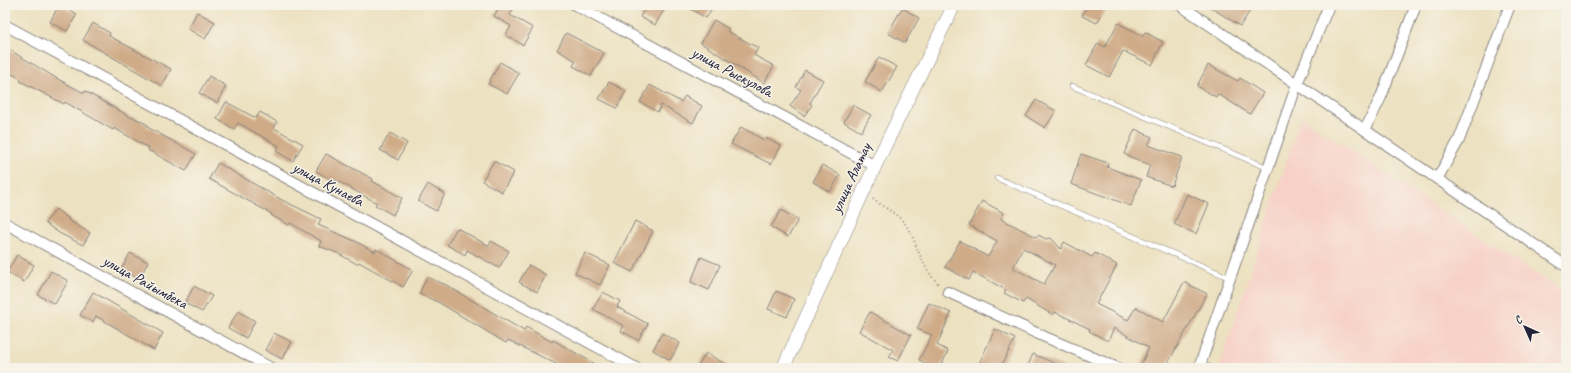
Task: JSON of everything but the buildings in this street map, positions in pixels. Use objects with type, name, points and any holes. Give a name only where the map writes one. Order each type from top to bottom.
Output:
[{"type":"street","name":"улица Рыскулова","points":[[575,5],[875,166]]},
{"type":"street","name":"улица Алатау","points":[[783,368],[875,166],[954,5]]},
{"type":"street","points":[[1200,365],[1297,84],[1329,5]]},
{"type":"street","points":[[1365,130],[1381,97],[1416,5]]},
{"type":"street","points":[[1437,179],[1459,140],[1510,5]]},
{"type":"street","points":[[1182,6],[1566,266]]},
{"type":"street","name":"улица Кунаева","points":[[5,25],[636,368]]},
{"type":"street","name":"улица Райымбека","points":[[5,223],[271,368]]},
{"type":"street","points":[[948,292],[1045,337],[1118,368]]},
{"type":"lane","points":[[1072,86],[1269,168]]},
{"type":"lane","points":[[997,178],[1230,278]]},
{"type":"lane","points":[[1200,365],[1212,368]]},
{"type":"path","points":[[864,190],[905,224],[914,240],[928,272],[948,292]]},
{"type":"shaded area","points":[[1301,117],[1566,294],[1566,368],[1219,368]]}]
